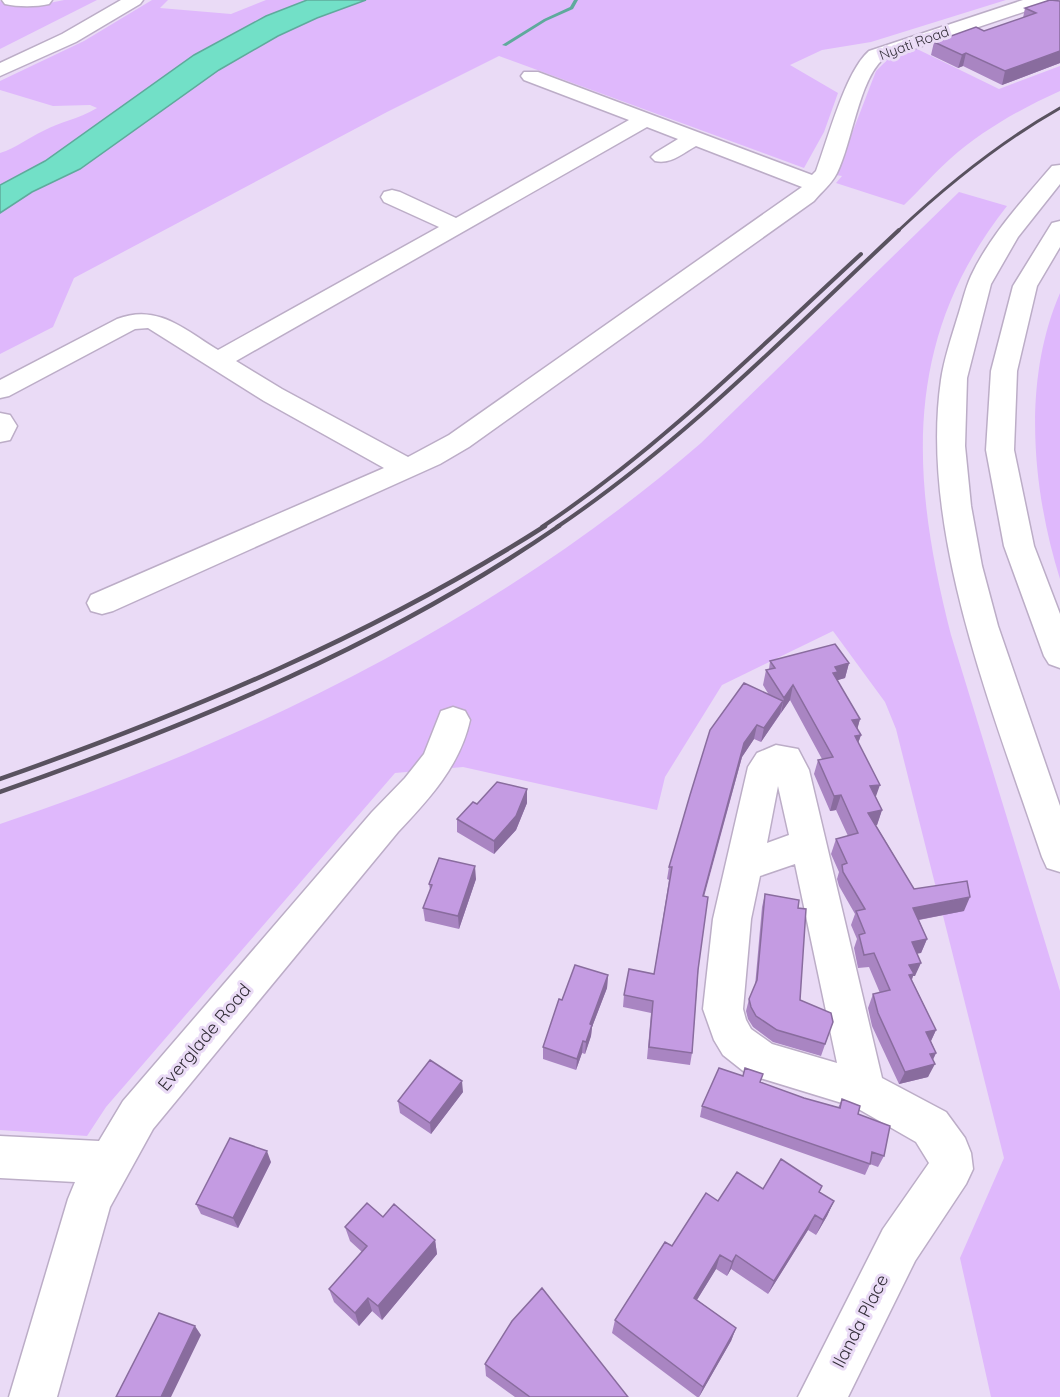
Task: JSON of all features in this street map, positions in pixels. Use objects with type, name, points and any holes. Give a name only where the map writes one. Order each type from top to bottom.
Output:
[{"type":"main road","points":[[11,0],[43,0]]},
{"type":"main road","points":[[0,61],[53,36],[115,0]]},
{"type":"main road","points":[[0,70],[69,38],[134,0]]},
{"type":"main road","name":"Nyati Road","points":[[822,179],[861,75],[868,62],[876,55],[1041,0]]},
{"type":"main road","points":[[531,76],[694,138],[822,179]]},
{"type":"main road","points":[[218,361],[645,120]]},
{"type":"main road","points":[[662,157],[694,138]]},
{"type":"main road","points":[[1060,171],[1018,219],[983,274],[961,347],[953,386],[952,449],[960,531],[985,637],[1060,857]]},
{"type":"main road","points":[[102,603],[406,468],[459,441],[790,208],[822,179]]},
{"type":"main road","points":[[392,197],[456,226]]},
{"type":"main road","points":[[1060,228],[1024,286],[1004,371],[1000,450],[1019,546],[1060,656]]},
{"type":"main road","points":[[0,390],[135,321],[159,323],[273,395],[406,468]]},
{"type":"main road","points":[[0,421],[3,426],[0,434]]},
{"type":"main road","name":"Everglade Road","points":[[33,1397],[90,1199],[138,1115],[377,831],[421,783],[440,758],[452,730],[453,720]]},
{"type":"main road","name":"Ilanda Place","points":[[810,843],[792,770],[786,759],[769,760],[765,767],[732,919],[723,1009],[728,1027],[737,1042],[761,1060],[864,1090],[931,1127],[950,1153],[951,1168],[899,1245],[822,1397]]},
{"type":"main road","points":[[742,867],[810,843],[864,1090]]},
{"type":"main road","points":[[0,1157],[110,1163]]},
{"type":"shaded area","points":[[64,0],[97,0],[0,49],[0,1],[30,7]]},
{"type":"shaded area","points":[[152,0],[168,0],[160,8],[231,14],[266,0],[307,0],[266,16],[194,55],[45,161],[0,185],[0,153],[97,108],[90,105],[53,106],[0,90],[0,81],[84,41]]},
{"type":"shaded area","points":[[307,0],[366,0],[317,18],[278,36],[219,70],[80,169],[32,192],[0,213],[0,185],[45,161],[194,55],[266,16]]},
{"type":"shaded area","points":[[366,0],[1006,0],[871,42],[822,50],[790,65],[838,93],[824,132],[804,168],[499,56],[387,112],[74,278],[53,327],[0,354],[0,213],[32,192],[80,169],[219,70],[278,36],[317,18]]},
{"type":"shaded area","points":[[915,48],[999,89],[1060,66],[1060,91],[1016,113],[975,139],[944,164],[904,205],[836,183],[842,176],[836,175],[876,71],[889,58]]},
{"type":"shaded area","points":[[959,192],[1007,206],[973,257],[948,308],[932,359],[924,412],[923,466],[928,521],[951,635],[1060,991],[1060,1397],[991,1397],[960,1258],[1004,1158],[896,729],[885,702],[833,631],[722,685],[665,777],[657,810],[463,767],[395,773],[106,1107],[87,1136],[0,1130],[0,824],[188,753],[280,712],[370,667],[457,618],[542,564],[623,506],[701,443]]},
{"type":"shaded area","points":[[1060,293],[1060,579],[1043,509],[1035,435],[1040,362],[1048,327]]},
{"type":"building","points":[[1050,0],[1060,1],[1060,51],[1005,71],[966,53],[962,55],[934,42],[976,27],[984,31],[1036,13],[1025,8]]},
{"type":"building","points":[[835,644],[849,663],[835,667],[838,672],[833,673],[860,719],[852,720],[861,735],[855,736],[880,785],[870,786],[882,810],[868,813],[914,889],[967,881],[970,897],[913,908],[927,939],[912,942],[921,963],[909,965],[914,974],[909,975],[936,1030],[926,1032],[936,1053],[930,1054],[935,1064],[905,1072],[878,1013],[873,994],[890,990],[874,953],[864,955],[859,935],[865,933],[856,911],[865,909],[843,872],[842,865],[847,863],[836,839],[858,833],[841,795],[834,796],[818,760],[833,757],[793,685],[784,698],[766,670],[775,668],[770,661]]},
{"type":"building","points":[[744,683],[783,701],[764,728],[757,725],[744,743],[703,896],[708,897],[698,970],[692,1053],[649,1047],[653,1001],[624,995],[629,969],[654,974],[672,867],[669,867],[710,730]]},
{"type":"building","points":[[497,782],[527,789],[516,816],[494,841],[457,819],[473,802],[477,804]]},
{"type":"building","points":[[439,858],[475,866],[458,916],[423,908]]},
{"type":"building","points":[[765,894],[799,900],[798,908],[806,909],[800,1000],[831,1013],[833,1022],[825,1044],[777,1030],[756,1016],[751,1007],[749,999],[757,980]]},
{"type":"building","points":[[575,965],[608,975],[590,1024],[592,1025],[586,1042],[583,1041],[577,1059],[543,1047],[559,999],[562,1000]]},
{"type":"building","points":[[430,1060],[462,1081],[430,1123],[398,1101]]},
{"type":"building","points":[[719,1068],[743,1076],[745,1068],[763,1074],[760,1082],[840,1108],[842,1099],[860,1106],[858,1114],[890,1126],[884,1156],[872,1152],[870,1164],[702,1106]]},
{"type":"building","points":[[230,1138],[267,1151],[233,1218],[196,1204]]},
{"type":"building","points":[[781,1159],[822,1186],[819,1192],[834,1201],[823,1220],[815,1215],[774,1281],[736,1255],[732,1262],[720,1255],[694,1298],[736,1328],[703,1387],[615,1320],[665,1242],[672,1246],[706,1193],[718,1201],[737,1172],[763,1189]]},
{"type":"building","points":[[367,1203],[383,1217],[394,1204],[435,1240],[378,1306],[368,1298],[355,1313],[329,1289],[367,1246],[345,1227]]},
{"type":"building","points":[[542,1288],[628,1397],[530,1397],[485,1364],[512,1321]]},
{"type":"building","points":[[159,1313],[195,1326],[161,1397],[116,1397]]},
{"type":"waterway","points":[[504,45],[545,20],[572,8],[576,0]]},
{"type":"railway","points":[[898,231],[975,165],[1016,135],[1060,108]]},
{"type":"railway","points":[[557,527],[603,494],[692,423],[899,230]]},
{"type":"railway","points":[[542,527],[627,465],[707,397],[861,254]]},
{"type":"railway","points":[[0,779],[141,727],[280,668],[414,602],[545,526]]},
{"type":"railway","points":[[0,792],[218,709],[358,644],[427,608],[559,526]]}]
